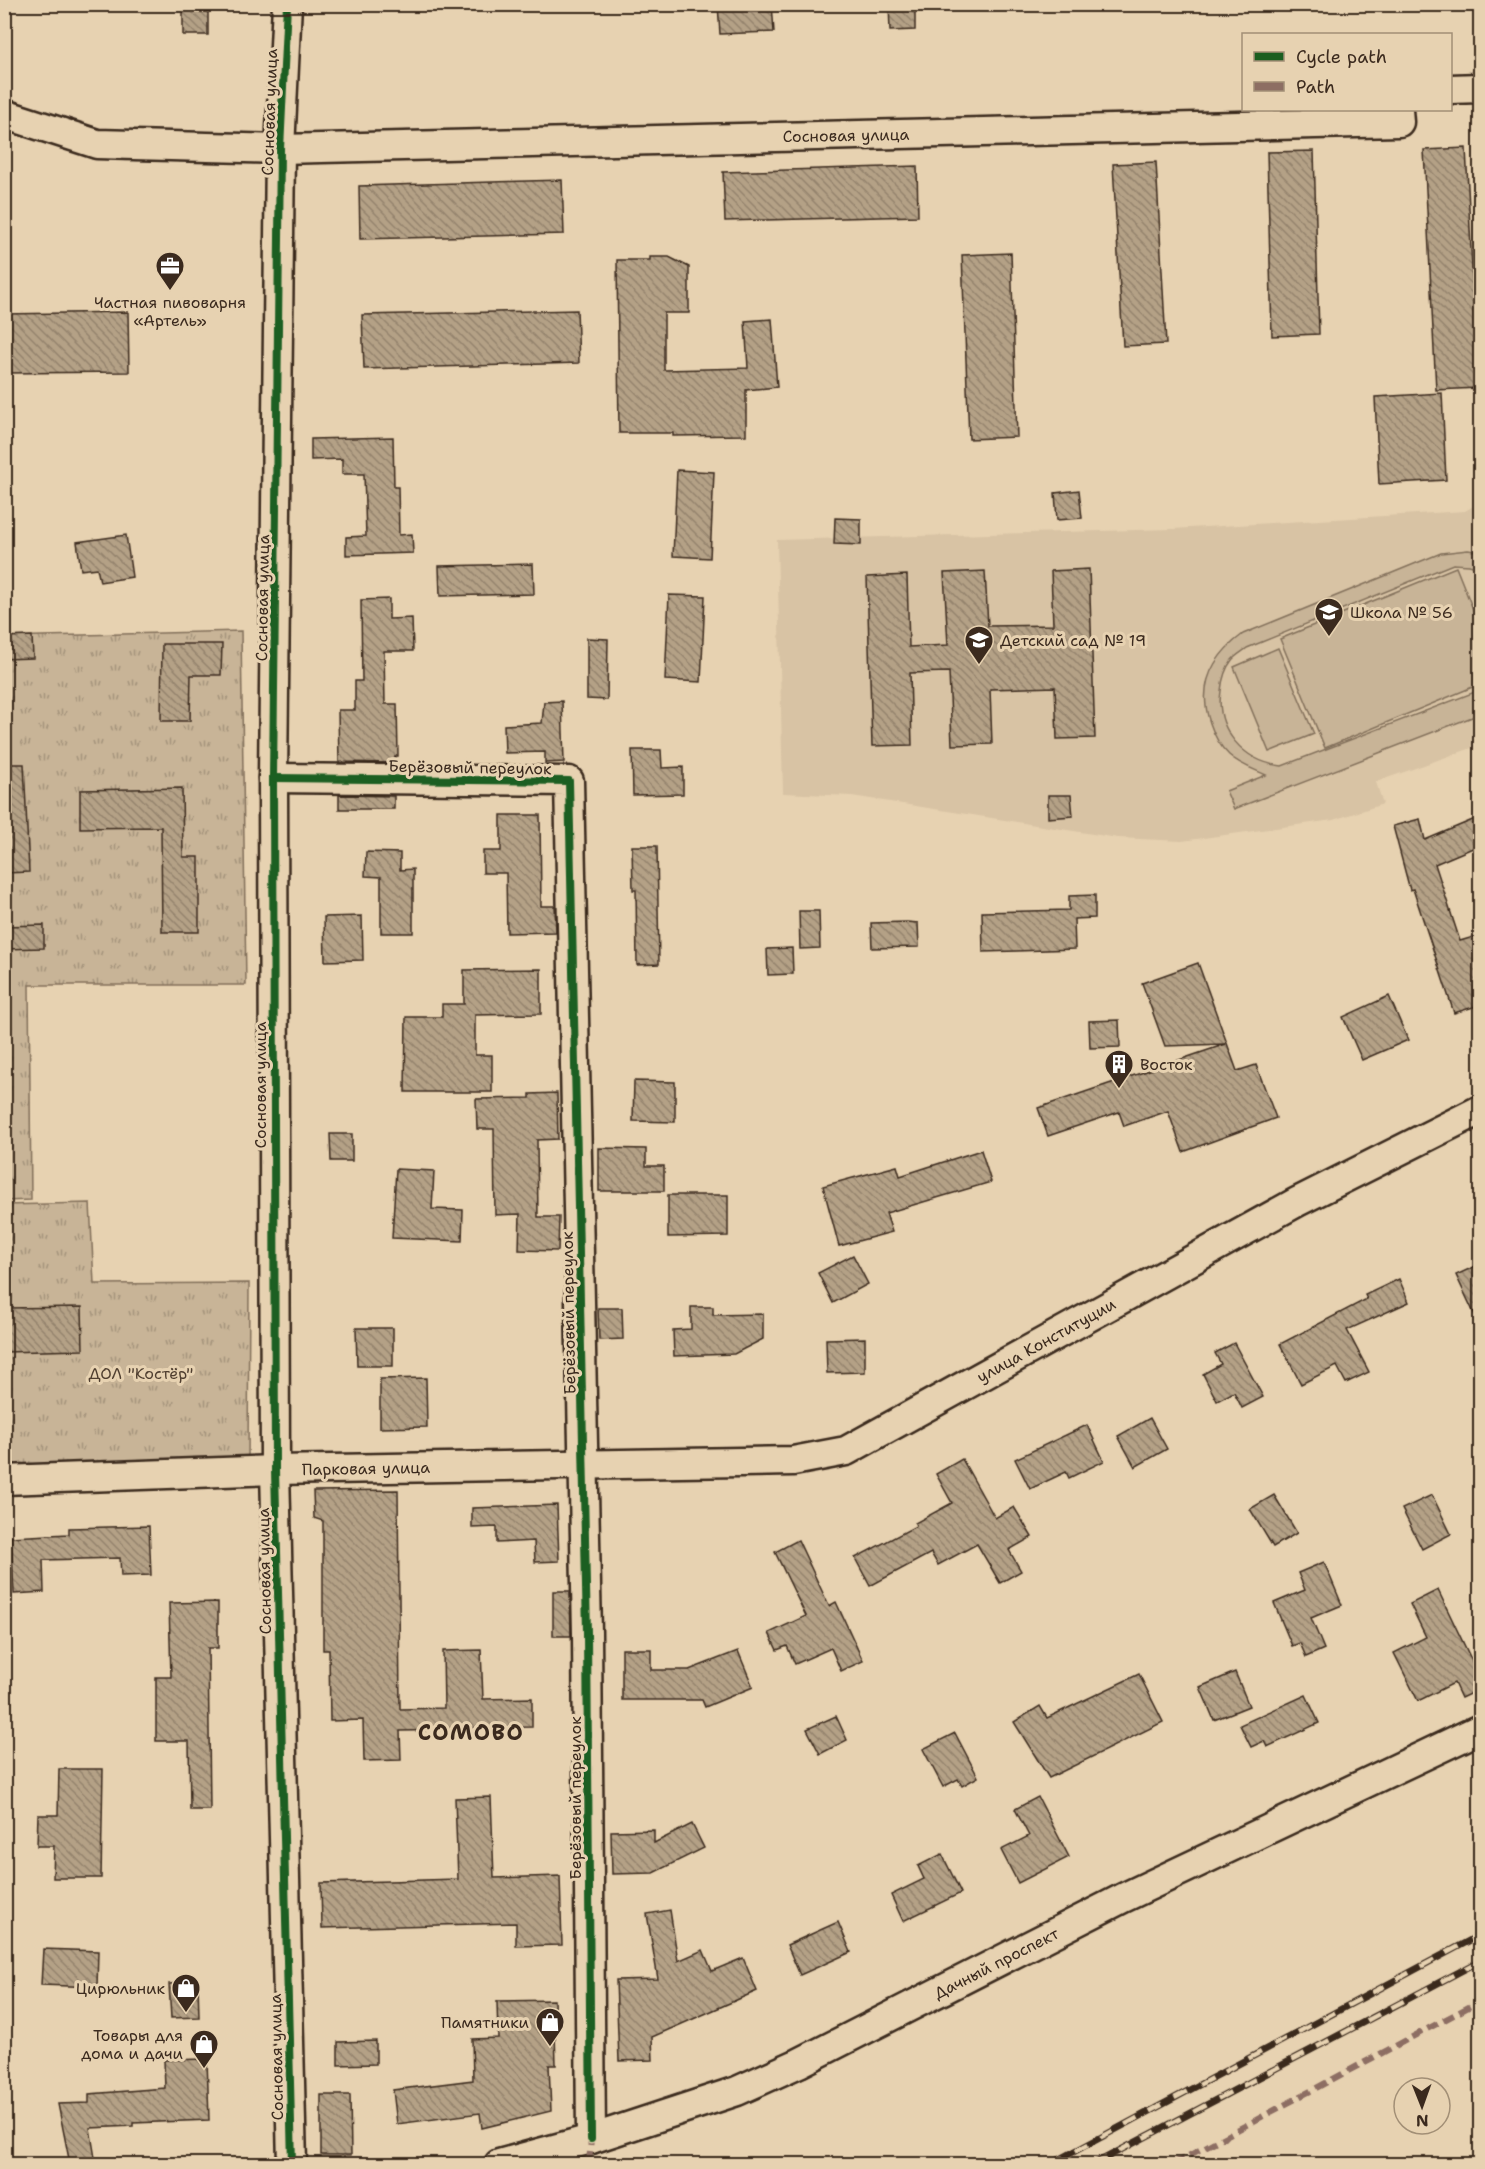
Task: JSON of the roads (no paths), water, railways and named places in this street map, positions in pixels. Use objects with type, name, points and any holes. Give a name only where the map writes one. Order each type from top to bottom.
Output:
[{"type":"street","name":"Сосновая улица","points":[[287,4],[280,149],[273,778],[275,1470],[292,2164]]},
{"type":"street","points":[[1452,89],[1480,88]]},
{"type":"street","name":"Сосновая улица","points":[[4,114],[97,144],[280,149],[1399,122],[1398,111]]},
{"type":"street","name":"Берёзовый переулок","points":[[273,778],[569,781],[584,1464],[591,2139]]},
{"type":"street","name":"улица Конституции","points":[[584,1464],[793,1461],[846,1451],[1296,1202],[1480,1110]]},
{"type":"street","name":"Парковая улица","points":[[4,1480],[275,1470],[584,1464]]},
{"type":"street","name":"Дачный проспект","points":[[499,2164],[591,2139],[737,2091],[799,2063],[1123,1898],[1480,1729]]},
{"type":"railway","points":[[1051,2164],[1480,1935]]},
{"type":"railway","points":[[1094,2164],[1480,1961]]},
{"type":"place","name":"Частная пивоварня «Артель»","points":[[170,292]]},
{"type":"place","name":"Школа № 56","points":[[1329,638]]},
{"type":"place","name":"Детский сад № 19","points":[[979,666]]},
{"type":"place","name":"Восток","points":[[1119,1090]]},
{"type":"place","name":"Цирюльник","points":[[186,2014]]},
{"type":"place","name":"Памятники","points":[[550,2048]]},
{"type":"place","name":"Товары для дома и дачи","points":[[204,2070]]},
{"type":"district","name":"СОМОВО","points":[[471,1732]]},
{"type":"park label","name":"ДОЛ \"Костёр\"","points":[[141,1373]]}]
